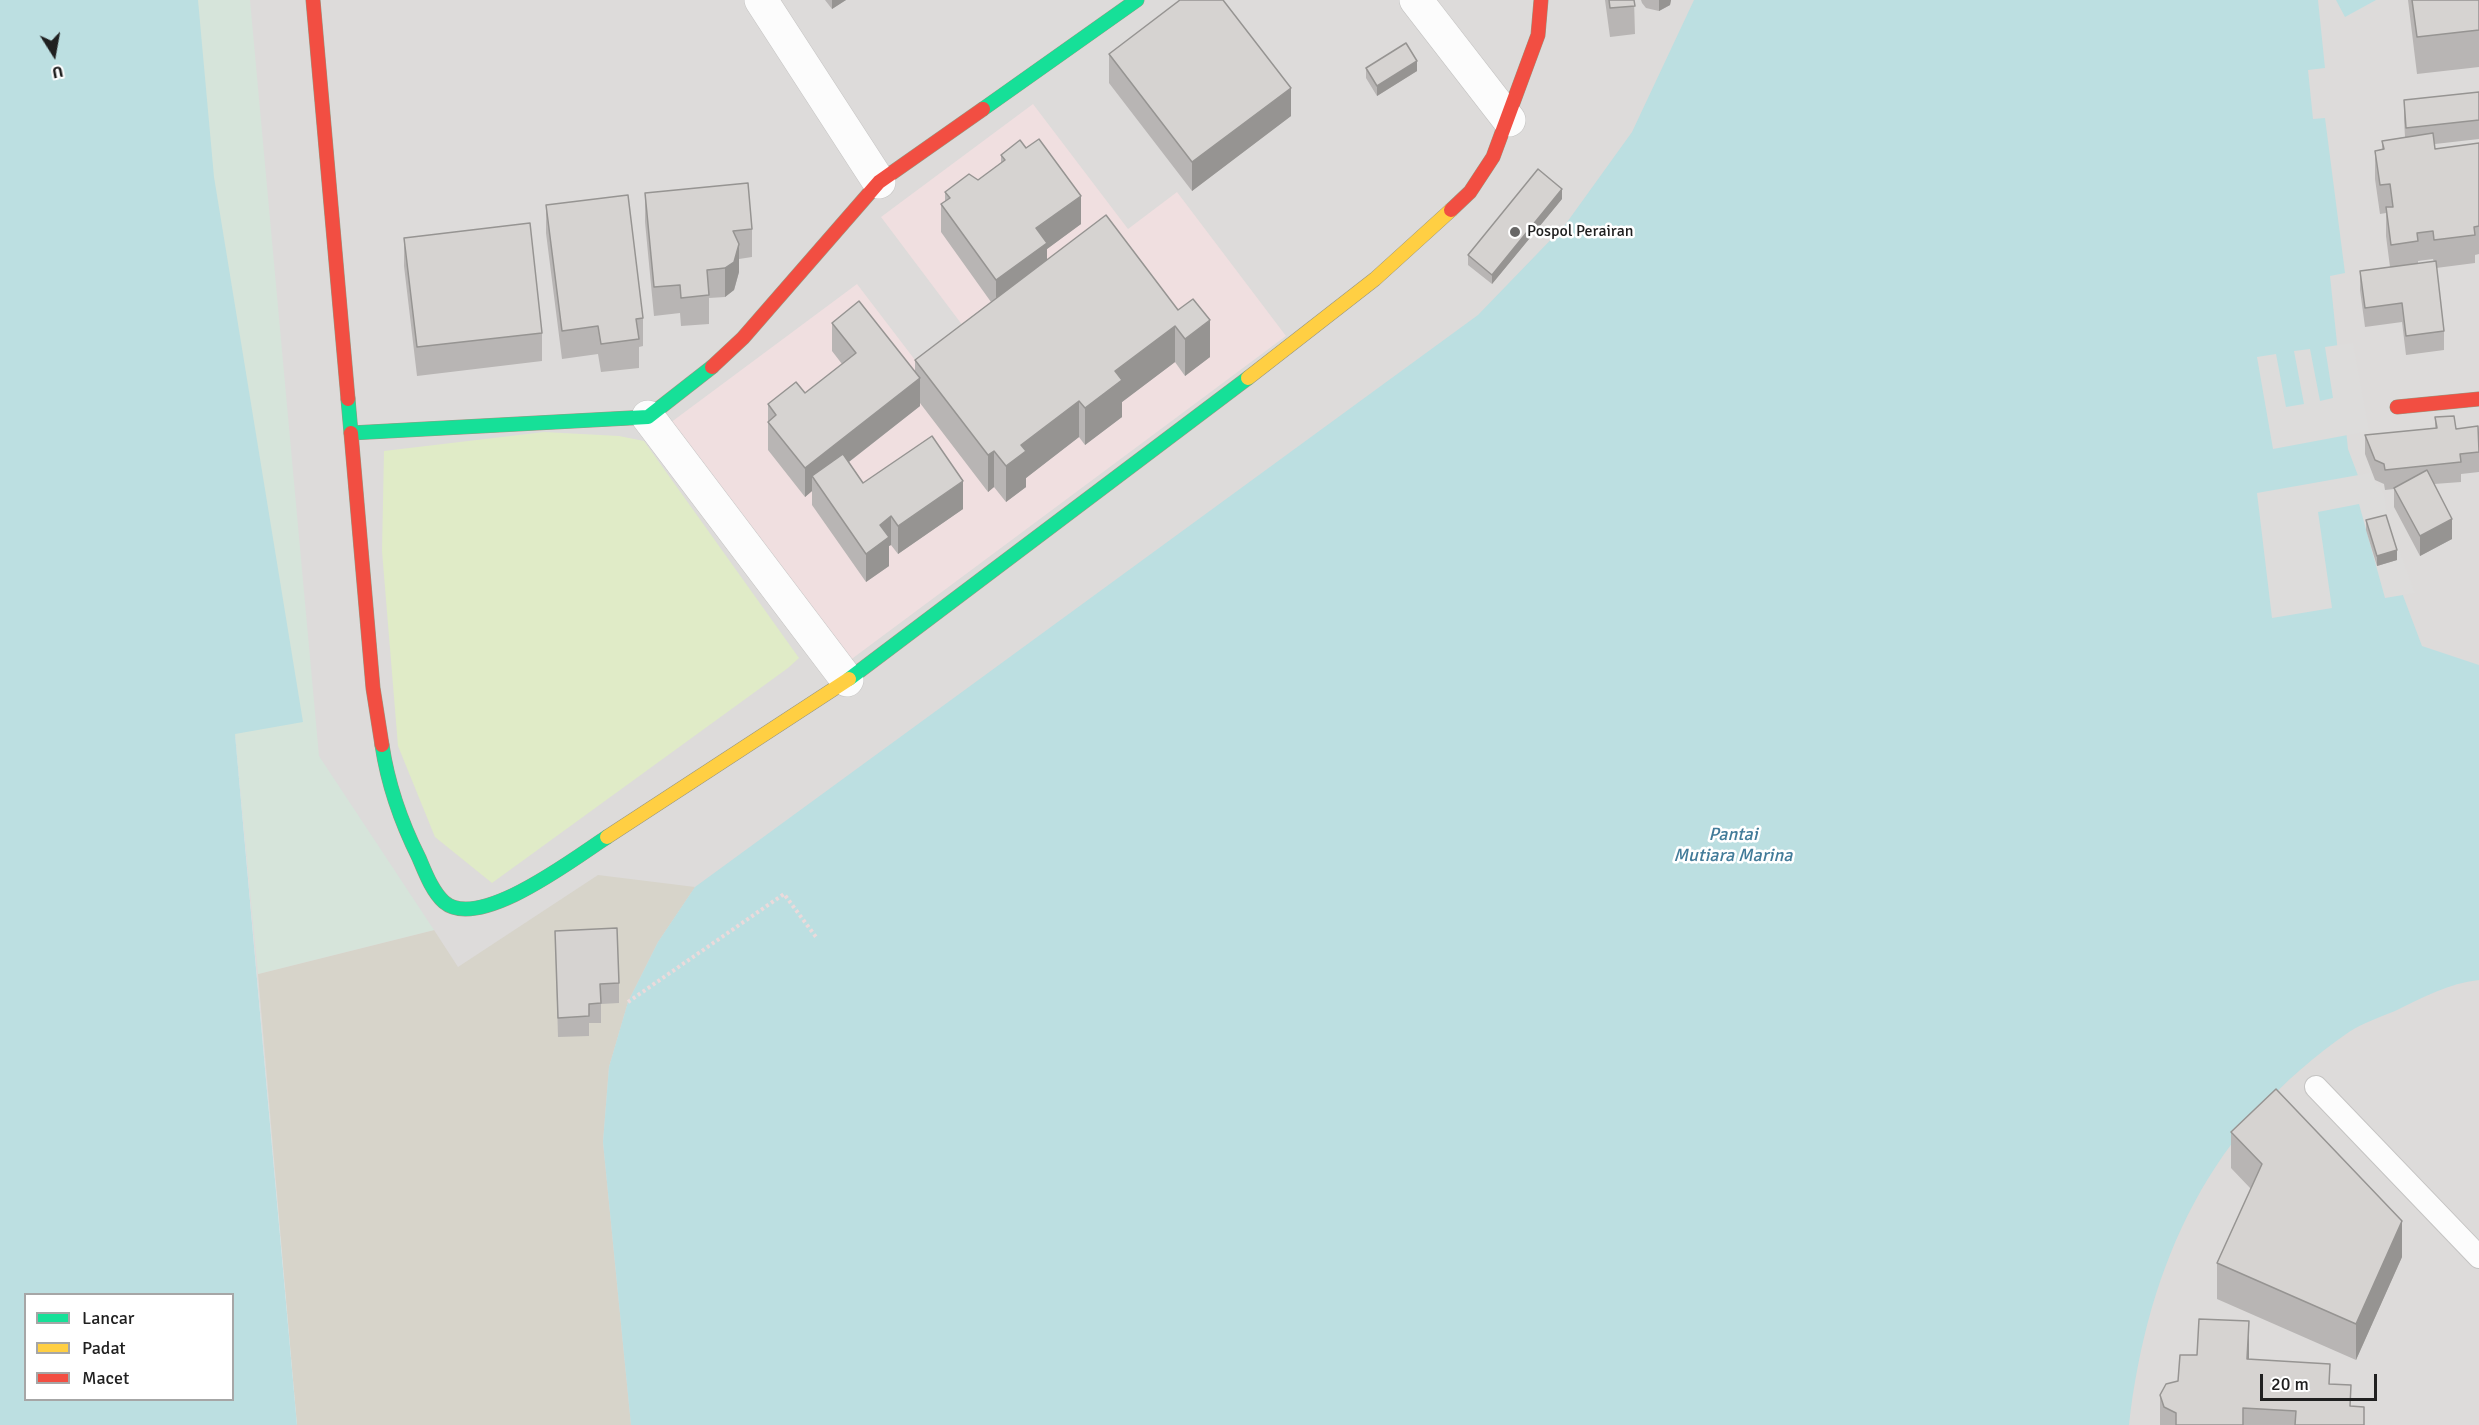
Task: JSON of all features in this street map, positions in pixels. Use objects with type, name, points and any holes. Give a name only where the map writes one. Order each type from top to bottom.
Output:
[{"type":"street","points":[[313,0],[373,688],[386,773],[402,824],[432,886],[444,902],[457,909],[473,909],[495,903],[533,885],[847,680],[1156,450],[1375,279],[1470,192],[1493,157],[1509,120],[1538,35],[1541,0]]},
{"type":"street","points":[[761,0],[879,182]]},
{"type":"street","points":[[351,433],[648,417],[708,371],[743,338],[879,182],[1137,0]]},
{"type":"street","points":[[1416,0],[1509,120]]},
{"type":"street","points":[[2397,407],[2479,399]]},
{"type":"street","points":[[648,417],[847,680]]},
{"type":"lane","points":[[2316,1087],[2479,1257]]},
{"type":"path","points":[[628,1002],[784,894],[816,937]]},
{"type":"shaded area","points":[[117,0],[250,0],[319,756],[434,930],[258,974],[235,734]]},
{"type":"shaded area","points":[[198,0],[2479,0],[2479,1425],[297,1425],[235,734]]},
{"type":"shaded area","points":[[1033,104],[1128,229],[1177,192],[1286,336],[849,661],[670,423],[857,284],[928,377],[975,342],[881,217]]},
{"type":"shaded area","points":[[598,875],[695,887],[658,942],[628,1002],[609,1067],[603,1142],[631,1425],[297,1425],[258,974],[434,930],[458,967]]},
{"type":"green space","points":[[544,432],[619,436],[644,441],[799,658],[492,883],[435,837],[398,746],[382,551],[384,451]]},
{"type":"water","points":[[0,0],[198,0],[214,177],[303,722],[235,734],[297,1425],[0,1425]]},
{"type":"water","name":"Pantai Mutiara Marina","points":[[1694,0],[2318,0],[2325,68],[2308,70],[2313,119],[2325,118],[2345,273],[2330,276],[2348,449],[2422,646],[2479,665],[2479,980],[2457,984],[2436,992],[2349,1032],[2301,1069],[2259,1110],[2224,1155],[2194,1203],[2171,1254],[2152,1308],[2138,1365],[2129,1425],[631,1425],[603,1142],[609,1067],[628,1002],[658,942],[695,887],[1478,315],[1565,225],[1632,132]]},
{"type":"water","points":[[2336,0],[2376,0],[2345,17]]},
{"type":"pier","points":[[2353,343],[2369,431],[2273,449],[2257,357],[2276,354],[2286,407],[2304,404],[2294,351],[2310,349],[2320,401],[2333,398],[2325,347]]},
{"type":"pier","points":[[2370,473],[2384,494],[2387,516],[2415,593],[2385,598],[2359,504],[2318,512],[2332,608],[2272,618],[2257,493]]},
{"type":"building","points":[[1180,0],[1223,0],[1291,88],[1192,162],[1109,54]]},
{"type":"building","points":[[1609,0],[1634,0],[1635,6],[1610,8]]},
{"type":"building","points":[[2412,0],[2479,0],[2479,30],[2417,37]]},
{"type":"building","points":[[1406,43],[1417,61],[1377,86],[1366,68]]},
{"type":"building","points":[[2479,92],[2479,120],[2406,128],[2404,100]]},
{"type":"building","points":[[2433,133],[2435,149],[2479,143],[2479,226],[2474,227],[2475,235],[2434,240],[2433,231],[2417,233],[2418,241],[2391,245],[2386,207],[2393,207],[2390,184],[2380,185],[2375,151],[2384,149],[2382,141]]},
{"type":"building","points":[[1039,139],[1081,196],[1036,228],[1047,243],[996,280],[941,204],[950,198],[945,192],[969,174],[978,180],[1005,160],[1001,155],[1020,140],[1026,148]]},
{"type":"building","name":"Pospol Perairan","points":[[1538,169],[1562,189],[1492,275],[1468,255]]},
{"type":"building","points":[[748,183],[752,229],[733,231],[739,244],[734,262],[725,268],[707,270],[709,295],[681,298],[680,285],[654,287],[645,193]]},
{"type":"building","points":[[628,195],[643,318],[636,319],[639,339],[601,344],[598,326],[562,331],[546,205]]},
{"type":"building","points":[[1106,215],[1178,310],[1193,299],[1210,320],[1185,339],[1175,326],[1115,371],[1122,380],[1085,408],[1079,401],[1021,445],[1026,451],[1006,466],[994,451],[988,455],[915,360]]},
{"type":"building","points":[[530,223],[542,333],[417,347],[404,238]]},
{"type":"building","points":[[2436,261],[2444,331],[2406,336],[2402,303],[2365,308],[2360,271]]},
{"type":"building","points":[[859,301],[920,378],[805,468],[768,422],[776,415],[768,404],[796,382],[805,393],[856,353],[832,323]]},
{"type":"building","points":[[2454,416],[2456,429],[2478,426],[2479,452],[2460,454],[2461,462],[2385,470],[2384,464],[2375,460],[2365,435],[2437,428],[2435,417]]},
{"type":"building","points":[[932,436],[963,481],[898,526],[891,516],[880,525],[889,537],[866,554],[812,476],[843,454],[863,483]]},
{"type":"building","points":[[2427,470],[2452,519],[2420,536],[2394,488]]},
{"type":"building","points":[[2386,515],[2397,550],[2377,556],[2366,520]]},
{"type":"building","points":[[617,928],[619,983],[600,984],[601,1003],[589,1004],[589,1016],[558,1018],[555,931]]},
{"type":"building","points":[[2276,1089],[2402,1221],[2356,1324],[2217,1263],[2262,1164],[2231,1132]]},
{"type":"building","points":[[2199,1319],[2249,1321],[2247,1359],[2330,1364],[2329,1384],[2351,1385],[2350,1406],[2364,1407],[2364,1425],[2295,1425],[2296,1411],[2243,1408],[2243,1425],[2176,1425],[2176,1413],[2164,1407],[2160,1395],[2166,1384],[2178,1381],[2180,1355],[2197,1355]]},
{"type":"traffic: fast","points":[[983,109],[1137,0]]},
{"type":"traffic: fast","points":[[348,399],[351,433],[648,417],[712,367]]},
{"type":"traffic: fast","points":[[849,679],[1248,378]]},
{"type":"traffic: fast","points":[[382,745],[396,803],[426,875],[444,902],[460,909],[480,907],[503,900],[551,874],[607,837]]},
{"type":"traffic: slow","points":[[1248,378],[1375,279],[1451,210]]},
{"type":"traffic: slow","points":[[607,837],[849,679]]},
{"type":"traffic: jam","points":[[313,0],[348,399]]},
{"type":"traffic: jam","points":[[1451,210],[1470,192],[1493,157],[1538,35],[1541,0]]},
{"type":"traffic: jam","points":[[712,367],[743,338],[879,182],[983,109]]},
{"type":"traffic: jam","points":[[2397,407],[2479,399]]},
{"type":"traffic: jam","points":[[351,433],[373,688],[382,745]]},
{"type":"place","name":"Pospol Perairan","points":[[1515,232]]}]
